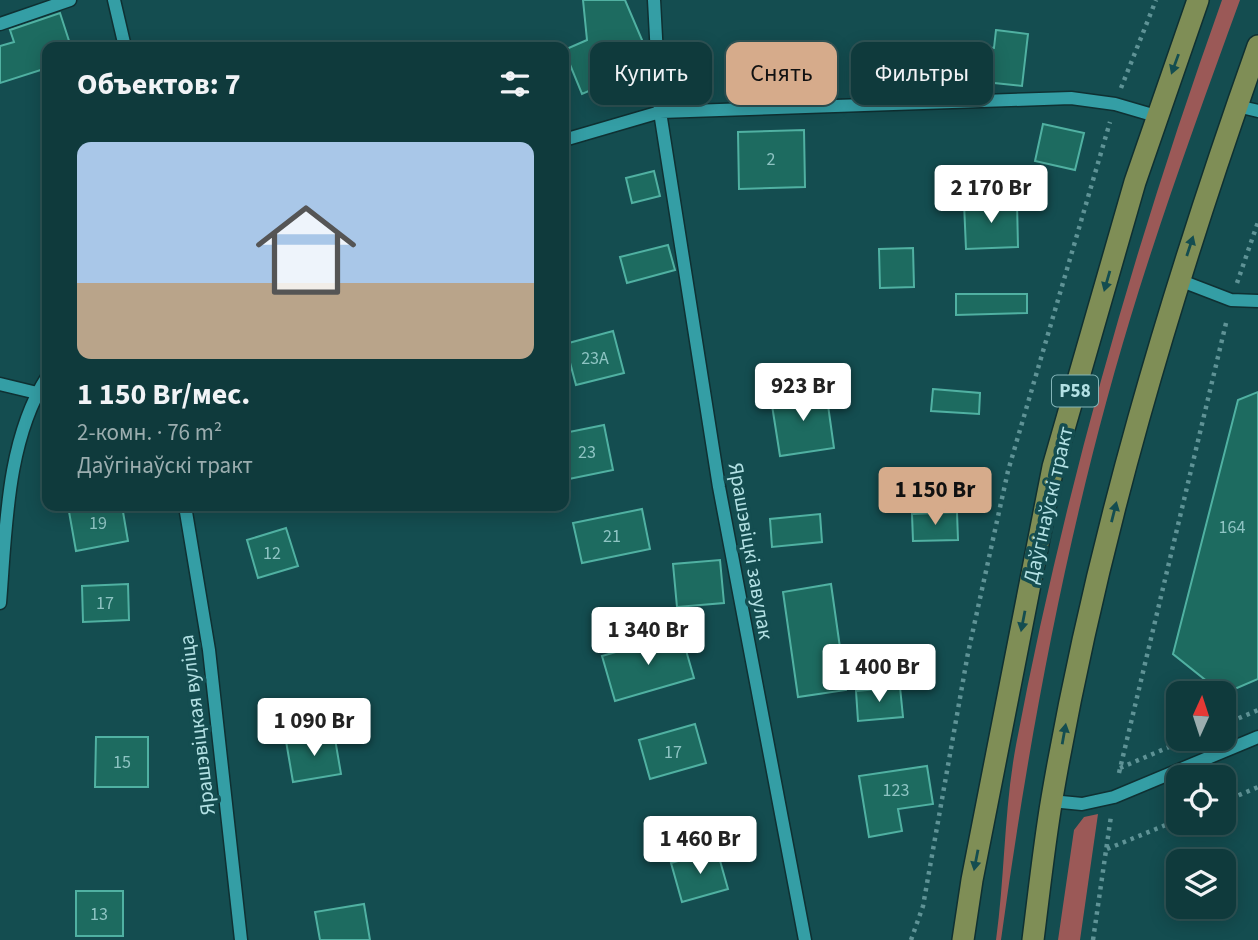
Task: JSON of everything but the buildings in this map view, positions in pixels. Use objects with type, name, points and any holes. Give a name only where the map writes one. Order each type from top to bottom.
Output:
[{"type":"main road","name":"Даўгінаўскі тракт","points":[[963,940],[972,880],[1054,467],[1156,116],[1199,0]]},
{"type":"main road","points":[[1033,940],[1066,721],[1113,516],[1179,280],[1258,46]]},
{"type":"street","points":[[0,24],[70,0]]},
{"type":"street","points":[[114,0],[124,42]]},
{"type":"street","name":"Ярашэвіцкі завулак","points":[[654,0],[660,112],[719,487],[804,940]]},
{"type":"street","points":[[569,139],[660,112],[1071,98],[1115,104],[1156,116]]},
{"type":"street","points":[[1237,106],[1258,111]]},
{"type":"street","points":[[1179,280],[1231,300],[1258,301]]},
{"type":"street","points":[[0,384],[37,393]]},
{"type":"street","points":[[0,603],[17,456],[42,385]]},
{"type":"street","name":"Ярашэвіцкая вуліца","points":[[186,511],[209,650],[241,940]]},
{"type":"street","points":[[1052,801],[1082,804],[1114,797],[1258,737]]},
{"type":"path","points":[[911,940],[923,906],[968,653],[1007,471],[1095,173]]},
{"type":"path","points":[[1093,940],[1120,768],[1231,300],[1258,222]]},
{"type":"path","points":[[1236,719],[1258,710]]},
{"type":"path","points":[[1120,768],[1166,748]]},
{"type":"path","points":[[1236,796],[1258,787]]},
{"type":"path","points":[[1107,849],[1166,825]]},
{"type":"shaded area","points":[[1222,0],[1240,0],[1175,180],[1139,290],[1115,369],[1074,530],[1040,693],[1001,940],[996,940],[1012,769],[1056,556],[1104,368],[1131,276]]},
{"type":"shaded area","points":[[1098,814],[1080,940],[1058,940],[1074,830],[1084,817]]}]
